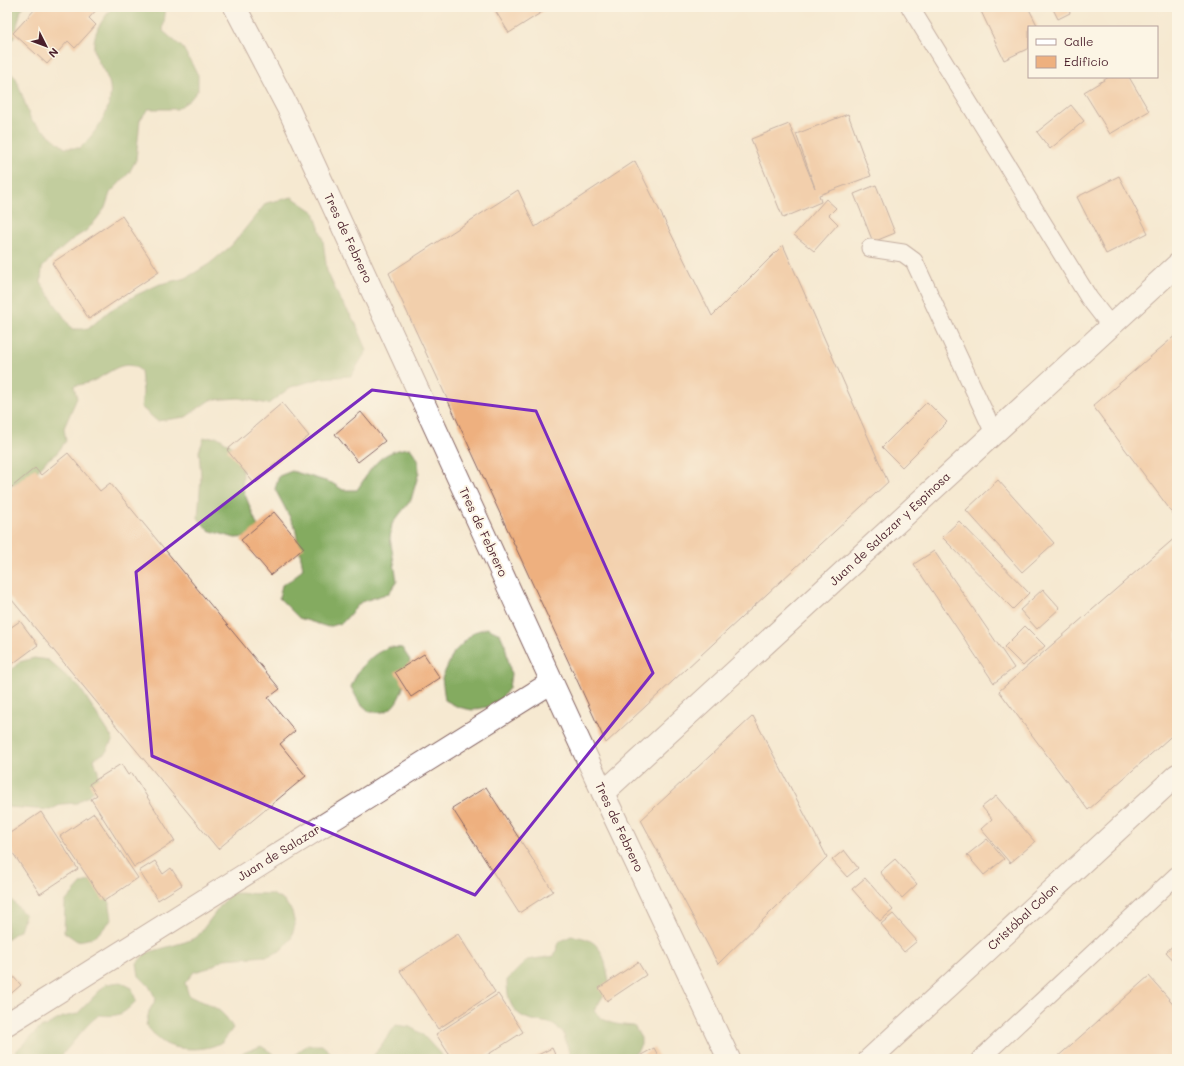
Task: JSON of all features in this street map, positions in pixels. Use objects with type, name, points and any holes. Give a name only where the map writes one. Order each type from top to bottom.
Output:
[{"type":"street","name":"Tres de Febrero","points":[[235,7],[290,110],[603,793],[729,1059]]},
{"type":"street","name":"Juan de Salazar y Espinosa","points":[[603,793],[1110,325],[1177,266]]},
{"type":"street","name":"Juan de Salazar","points":[[7,1024],[552,682]]},
{"type":"street","name":"Cristóbal Colon","points":[[870,1059],[1177,775]]},
{"type":"lane","points":[[910,7],[1089,298],[1110,325]]},
{"type":"lane","points":[[870,248],[903,253],[914,261],[994,433]]},
{"type":"lane","points":[[980,1059],[1177,876]]},
{"type":"highlighted area","points":[[372,390],[536,411],[653,673],[475,895],[152,756],[136,572]]},
{"type":"green space","points":[[7,7],[24,7],[21,10],[14,38],[7,43]]},
{"type":"green space","points":[[113,7],[166,7],[163,31],[183,48],[198,75],[198,90],[190,100],[177,109],[148,109],[140,120],[136,160],[129,173],[110,193],[105,208],[86,231],[73,239],[42,268],[41,283],[72,329],[88,329],[109,311],[136,295],[160,284],[186,278],[209,264],[231,246],[266,203],[292,197],[314,212],[323,240],[327,271],[339,297],[356,324],[367,350],[351,376],[322,378],[291,387],[268,404],[239,398],[210,400],[186,417],[157,421],[141,407],[143,393],[141,371],[128,365],[121,366],[96,379],[74,386],[77,398],[64,428],[66,441],[57,453],[46,461],[36,473],[7,487],[7,69],[16,78],[31,120],[65,148],[80,148],[98,127],[110,100],[109,82],[96,58],[94,40],[98,28]]},
{"type":"green space","points":[[218,437],[230,445],[238,457],[243,473],[242,487],[258,527],[249,537],[235,538],[208,530],[198,518],[201,477],[199,451],[204,438]]},
{"type":"green space","points":[[410,448],[418,459],[419,472],[411,500],[392,524],[390,538],[397,581],[389,593],[361,602],[342,623],[328,627],[299,618],[279,598],[282,585],[294,578],[303,568],[295,527],[275,489],[279,476],[292,471],[332,483],[343,490],[357,490],[373,467],[384,456],[391,452]]},
{"type":"green space","points":[[487,628],[500,634],[505,645],[511,674],[509,688],[500,700],[487,707],[472,710],[458,707],[445,700],[442,678],[454,652],[474,632]]},
{"type":"green space","points":[[389,647],[402,648],[410,660],[405,682],[395,704],[383,712],[370,712],[359,702],[351,687],[357,674],[370,658]]},
{"type":"green space","points":[[34,658],[48,660],[80,688],[113,739],[106,752],[94,759],[98,771],[99,785],[89,795],[77,803],[62,804],[50,810],[7,807],[7,675],[19,662]]},
{"type":"green space","points":[[95,879],[107,898],[112,919],[97,935],[89,939],[77,941],[64,932],[65,902],[82,883]]},
{"type":"green space","points":[[230,893],[272,894],[284,901],[292,911],[295,925],[291,939],[280,951],[268,956],[224,959],[209,968],[194,972],[185,983],[189,996],[220,1011],[233,1028],[223,1041],[211,1047],[187,1049],[166,1044],[146,1025],[149,1011],[156,999],[149,986],[139,976],[137,963],[146,953],[197,937]]},
{"type":"green space","points":[[7,895],[25,915],[20,930],[7,939]]},
{"type":"green space","points":[[571,936],[582,938],[596,945],[604,958],[610,985],[594,1011],[603,1019],[612,1023],[634,1026],[641,1038],[641,1045],[637,1052],[626,1059],[571,1059],[563,1032],[550,1023],[529,1019],[522,1016],[513,1008],[510,1002],[507,980],[527,960],[554,956],[559,942]]},
{"type":"green space","points":[[120,982],[132,988],[136,1001],[120,1014],[111,1016],[99,1015],[88,1025],[58,1059],[8,1059],[39,1029],[63,1017],[77,1014],[106,984]]},
{"type":"green space","points":[[396,1025],[410,1027],[422,1034],[445,1059],[371,1059]]},
{"type":"green space","points":[[307,1045],[322,1045],[338,1059],[293,1059],[297,1053]]},
{"type":"green space","points":[[261,1046],[272,1053],[273,1059],[228,1059]]},
{"type":"building","points":[[37,7],[99,7],[89,18],[96,25],[75,48],[68,41],[47,64],[13,33]]},
{"type":"building","points":[[493,7],[550,7],[509,33]]},
{"type":"building","points":[[979,7],[1028,7],[1038,26],[1028,26],[1028,48],[1004,60]]},
{"type":"building","points":[[1052,7],[1068,7],[1070,13],[1058,19]]},
{"type":"building","points":[[1107,78],[1130,78],[1149,111],[1110,134],[1084,92]]},
{"type":"building","points":[[1071,105],[1084,121],[1050,149],[1037,132]]},
{"type":"building","points":[[848,114],[871,176],[819,195],[821,202],[783,218],[751,139],[789,124],[815,188],[796,134]]},
{"type":"building","points":[[635,161],[712,316],[783,245],[888,482],[606,743],[389,273],[518,190],[535,227]]},
{"type":"building","points":[[1119,176],[1148,233],[1106,254],[1077,197]]},
{"type":"building","points":[[876,185],[895,233],[873,242],[854,194]]},
{"type":"building","points":[[826,199],[836,208],[829,215],[838,224],[814,251],[794,235]]},
{"type":"building","points":[[122,216],[159,272],[89,319],[52,263]]},
{"type":"building","points":[[1177,334],[1177,519],[1093,406]]},
{"type":"building","points":[[927,402],[947,422],[902,467],[882,447]]},
{"type":"building","points":[[282,403],[309,436],[253,482],[227,450]]},
{"type":"building","points":[[361,412],[385,441],[358,462],[335,434]]},
{"type":"building","points":[[68,453],[100,491],[110,483],[280,689],[268,698],[295,731],[280,744],[306,776],[218,849],[7,594],[7,491],[35,468],[41,475]]},
{"type":"building","points":[[998,480],[1054,543],[1022,572],[966,510]]},
{"type":"building","points":[[274,512],[304,548],[271,575],[241,540]]},
{"type":"building","points":[[959,521],[1029,593],[1013,609],[942,537]]},
{"type":"building","points":[[1177,536],[1177,731],[1088,810],[999,691]]},
{"type":"building","points":[[934,551],[1014,668],[994,683],[914,564]]},
{"type":"building","points":[[1043,589],[1060,608],[1037,629],[1020,610]]},
{"type":"building","points":[[20,621],[38,645],[7,668],[7,630]]},
{"type":"building","points":[[1025,626],[1045,646],[1023,666],[1004,647]]},
{"type":"building","points":[[424,654],[440,678],[411,697],[395,672]]},
{"type":"building","points":[[753,716],[827,857],[718,964],[641,820]]},
{"type":"building","points":[[121,764],[128,775],[132,773],[175,841],[134,867],[91,799],[97,795],[89,784]]},
{"type":"building","points":[[486,787],[553,891],[519,913],[452,808]]},
{"type":"building","points":[[996,796],[1035,842],[1010,863],[981,829],[992,819],[982,807]]},
{"type":"building","points":[[41,812],[78,869],[40,894],[7,844],[7,835]]},
{"type":"building","points":[[94,813],[138,878],[104,901],[60,836]]},
{"type":"building","points":[[987,839],[1004,859],[984,875],[967,855]]},
{"type":"building","points":[[844,850],[858,868],[847,877],[832,860]]},
{"type":"building","points":[[895,859],[917,884],[902,898],[880,872]]},
{"type":"building","points":[[155,861],[163,874],[171,868],[182,885],[158,900],[139,871]]},
{"type":"building","points":[[865,878],[893,910],[880,921],[852,889]]},
{"type":"building","points":[[893,914],[917,941],[904,952],[881,924]]},
{"type":"building","points":[[458,934],[495,992],[438,1029],[400,971]]},
{"type":"building","points":[[1177,942],[1177,964],[1166,952]]},
{"type":"building","points":[[638,962],[646,975],[607,1001],[599,988]]},
{"type":"building","points":[[7,970],[21,985],[7,997]]},
{"type":"building","points":[[1149,976],[1177,1008],[1177,1059],[1055,1059]]},
{"type":"building","points":[[498,994],[523,1032],[481,1059],[452,1059],[436,1034]]},
{"type":"building","points":[[552,1048],[557,1059],[530,1059]]},
{"type":"building","points":[[654,1048],[660,1059],[634,1059]]}]
